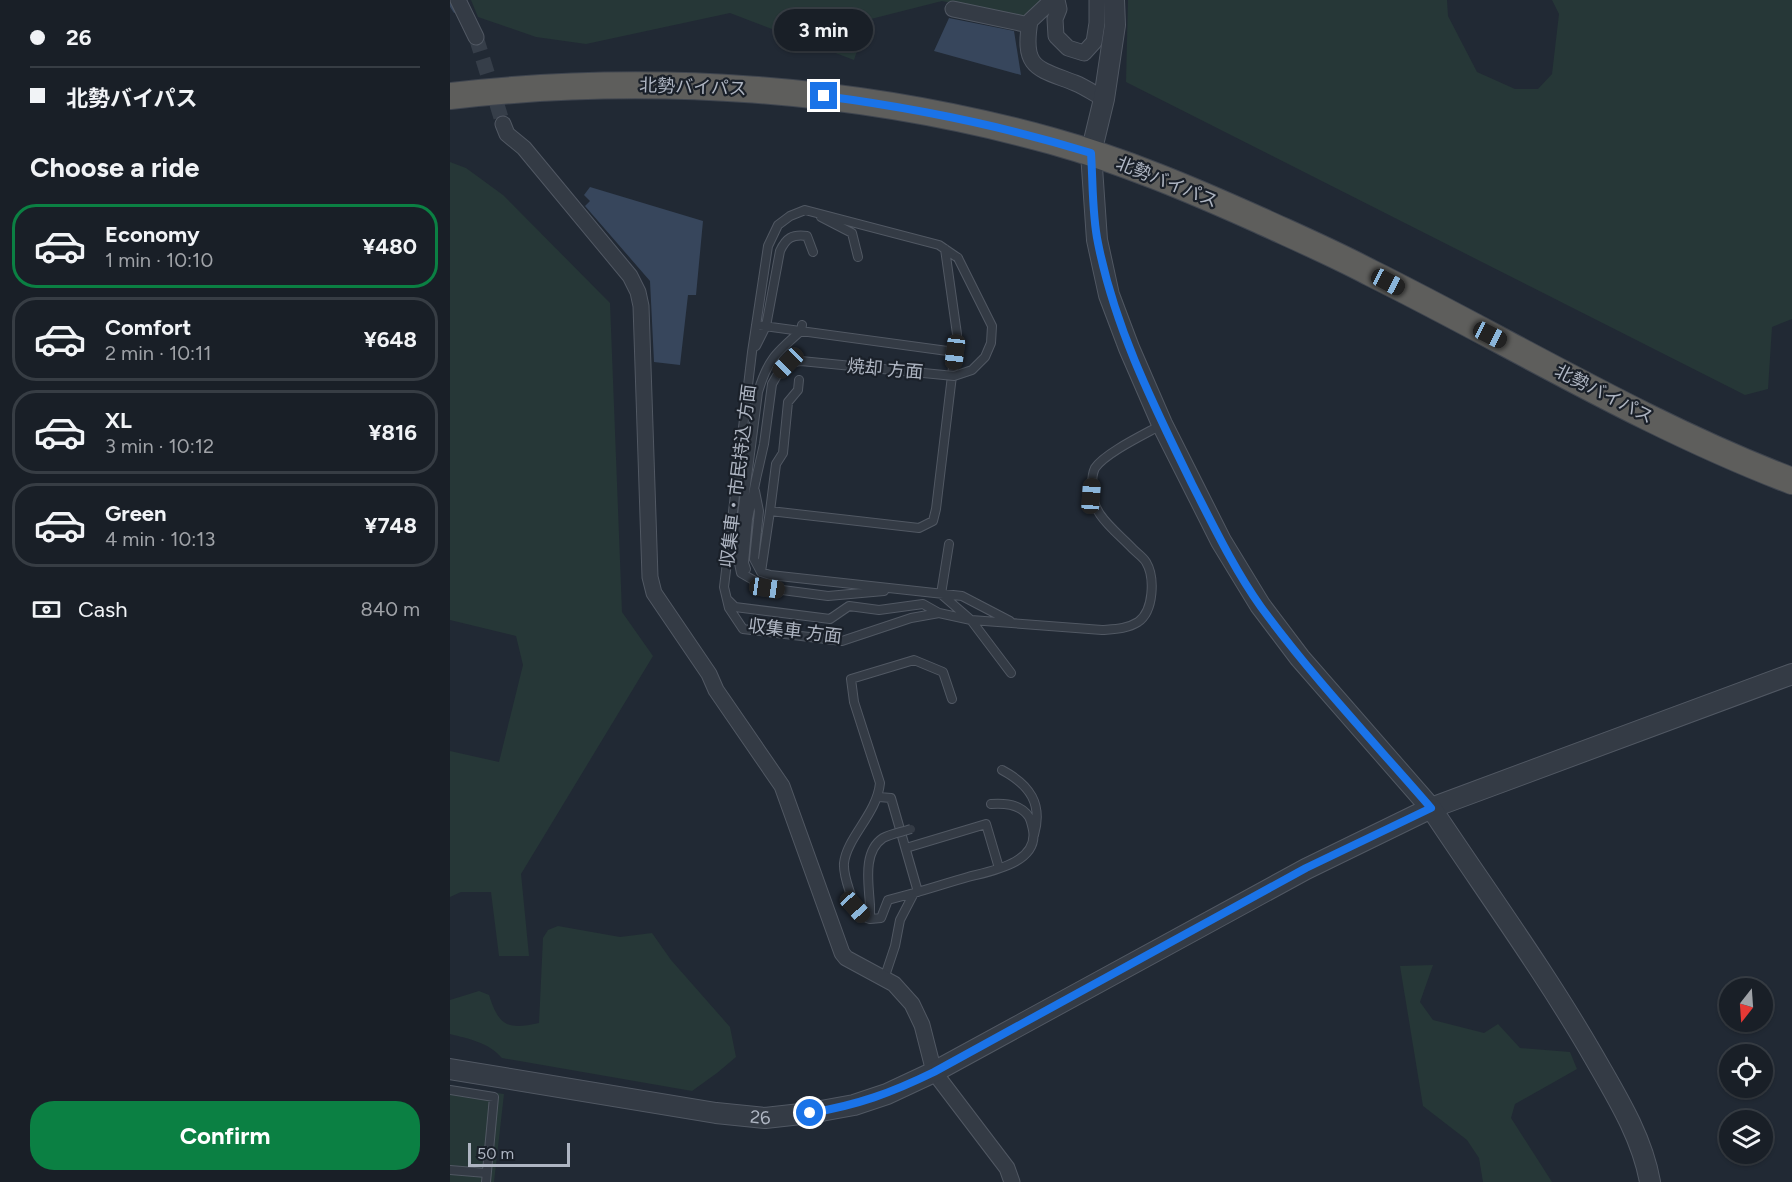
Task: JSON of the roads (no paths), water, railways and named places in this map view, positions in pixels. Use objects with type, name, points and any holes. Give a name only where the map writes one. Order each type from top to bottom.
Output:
[{"type":"highway","name":"北勢バイパス","points":[[450,96],[516,88],[602,85],[690,86],[778,91],[870,102],[966,119],[1052,141],[1188,188],[1368,271],[1686,436],[1792,481]]},
{"type":"street","points":[[458,0],[476,37]]},
{"type":"street","points":[[1097,0],[1094,42],[1084,53],[1068,48],[1056,36],[1054,19],[1059,9],[1057,0],[1030,21],[1028,43],[1030,57],[1045,72],[1082,86],[1104,99]]},
{"type":"street","points":[[1114,0],[1115,25],[1104,99],[1091,153],[1097,240],[1109,295],[1162,424],[1221,541],[1260,605],[1300,658],[1431,808],[1572,1019],[1627,1115],[1650,1182]]},
{"type":"street","points":[[953,9],[1029,25]]},
{"type":"street","points":[[503,124],[507,134],[524,148],[630,276],[638,292],[641,306],[650,577],[654,593],[709,674],[716,690],[782,786],[842,953],[846,958],[894,984],[912,1004],[922,1025],[934,1072],[1007,1168],[1012,1182]]},
{"type":"street","name":"26","points":[[450,1069],[716,1113],[765,1118],[854,1105],[887,1094],[934,1072],[1306,868],[1431,808],[1792,674]]},
{"type":"lane","name":"焼却 方面","points":[[755,483],[764,444],[772,384],[788,363],[801,361],[954,376],[972,370],[985,357],[991,343],[992,326],[958,258],[939,245],[805,210],[790,216],[778,225],[768,246],[756,325]]},
{"type":"lane","points":[[817,214],[852,233],[858,257]]},
{"type":"lane","points":[[752,352],[766,326],[780,251],[785,240],[795,234],[807,236],[813,252]]},
{"type":"lane","points":[[770,511],[919,528],[933,521],[957,334],[945,249]]},
{"type":"lane","points":[[756,325],[847,334],[955,352]]},
{"type":"lane","name":"収集車・市民持込 方面","points":[[727,599],[724,587],[756,325]]},
{"type":"lane","points":[[802,328],[766,368],[758,392],[737,554],[741,573],[767,588],[828,596],[903,590]]},
{"type":"lane","points":[[762,572],[776,464],[783,453],[788,402],[798,390],[799,380]]},
{"type":"lane","points":[[727,599],[735,607],[830,619],[849,606],[879,610],[923,604],[939,613],[971,620],[1102,630],[1120,629],[1139,622],[1148,607],[1152,594],[1150,576],[1145,561],[1096,512],[1091,496],[1092,480],[1095,468],[1113,452],[1162,424]]},
{"type":"lane","points":[[755,483],[759,511],[754,559],[762,572],[770,575],[962,596],[1013,622]]},
{"type":"lane","points":[[748,576],[744,563],[748,519],[755,483]]},
{"type":"lane","points":[[941,594],[949,544]]},
{"type":"lane","points":[[941,594],[971,620],[1011,674]]},
{"type":"lane","name":"収集車 方面","points":[[727,599],[729,608],[743,629],[842,640],[911,618],[939,613]]},
{"type":"lane","points":[[952,699],[943,672],[914,660],[850,679],[854,702],[880,783],[879,796],[844,863],[844,871],[855,907],[864,917],[881,918],[888,900],[999,868],[1018,860],[1027,853],[1034,836],[1038,813],[1033,796],[1009,774],[1002,771]]},
{"type":"lane","points":[[879,796],[891,798],[916,892],[900,920],[895,946],[884,979]]},
{"type":"lane","points":[[991,804],[1004,803],[1023,810],[1029,816],[1034,836]]},
{"type":"lane","points":[[906,848],[986,824],[999,868]]},
{"type":"lane","points":[[870,919],[869,866],[876,846],[883,839],[911,830]]},
{"type":"lane","points":[[450,1090],[494,1097],[486,1178],[450,1170]]},
{"type":"water","points":[[949,18],[1014,31],[1021,75],[934,51]]},
{"type":"water","points":[[590,187],[703,221],[696,295],[688,295],[680,365],[654,362],[650,281],[585,206],[590,201],[584,195]]},
{"type":"waterway","points":[[450,3],[455,11]]},
{"type":"tunnel","points":[[476,37],[503,124]]}]
